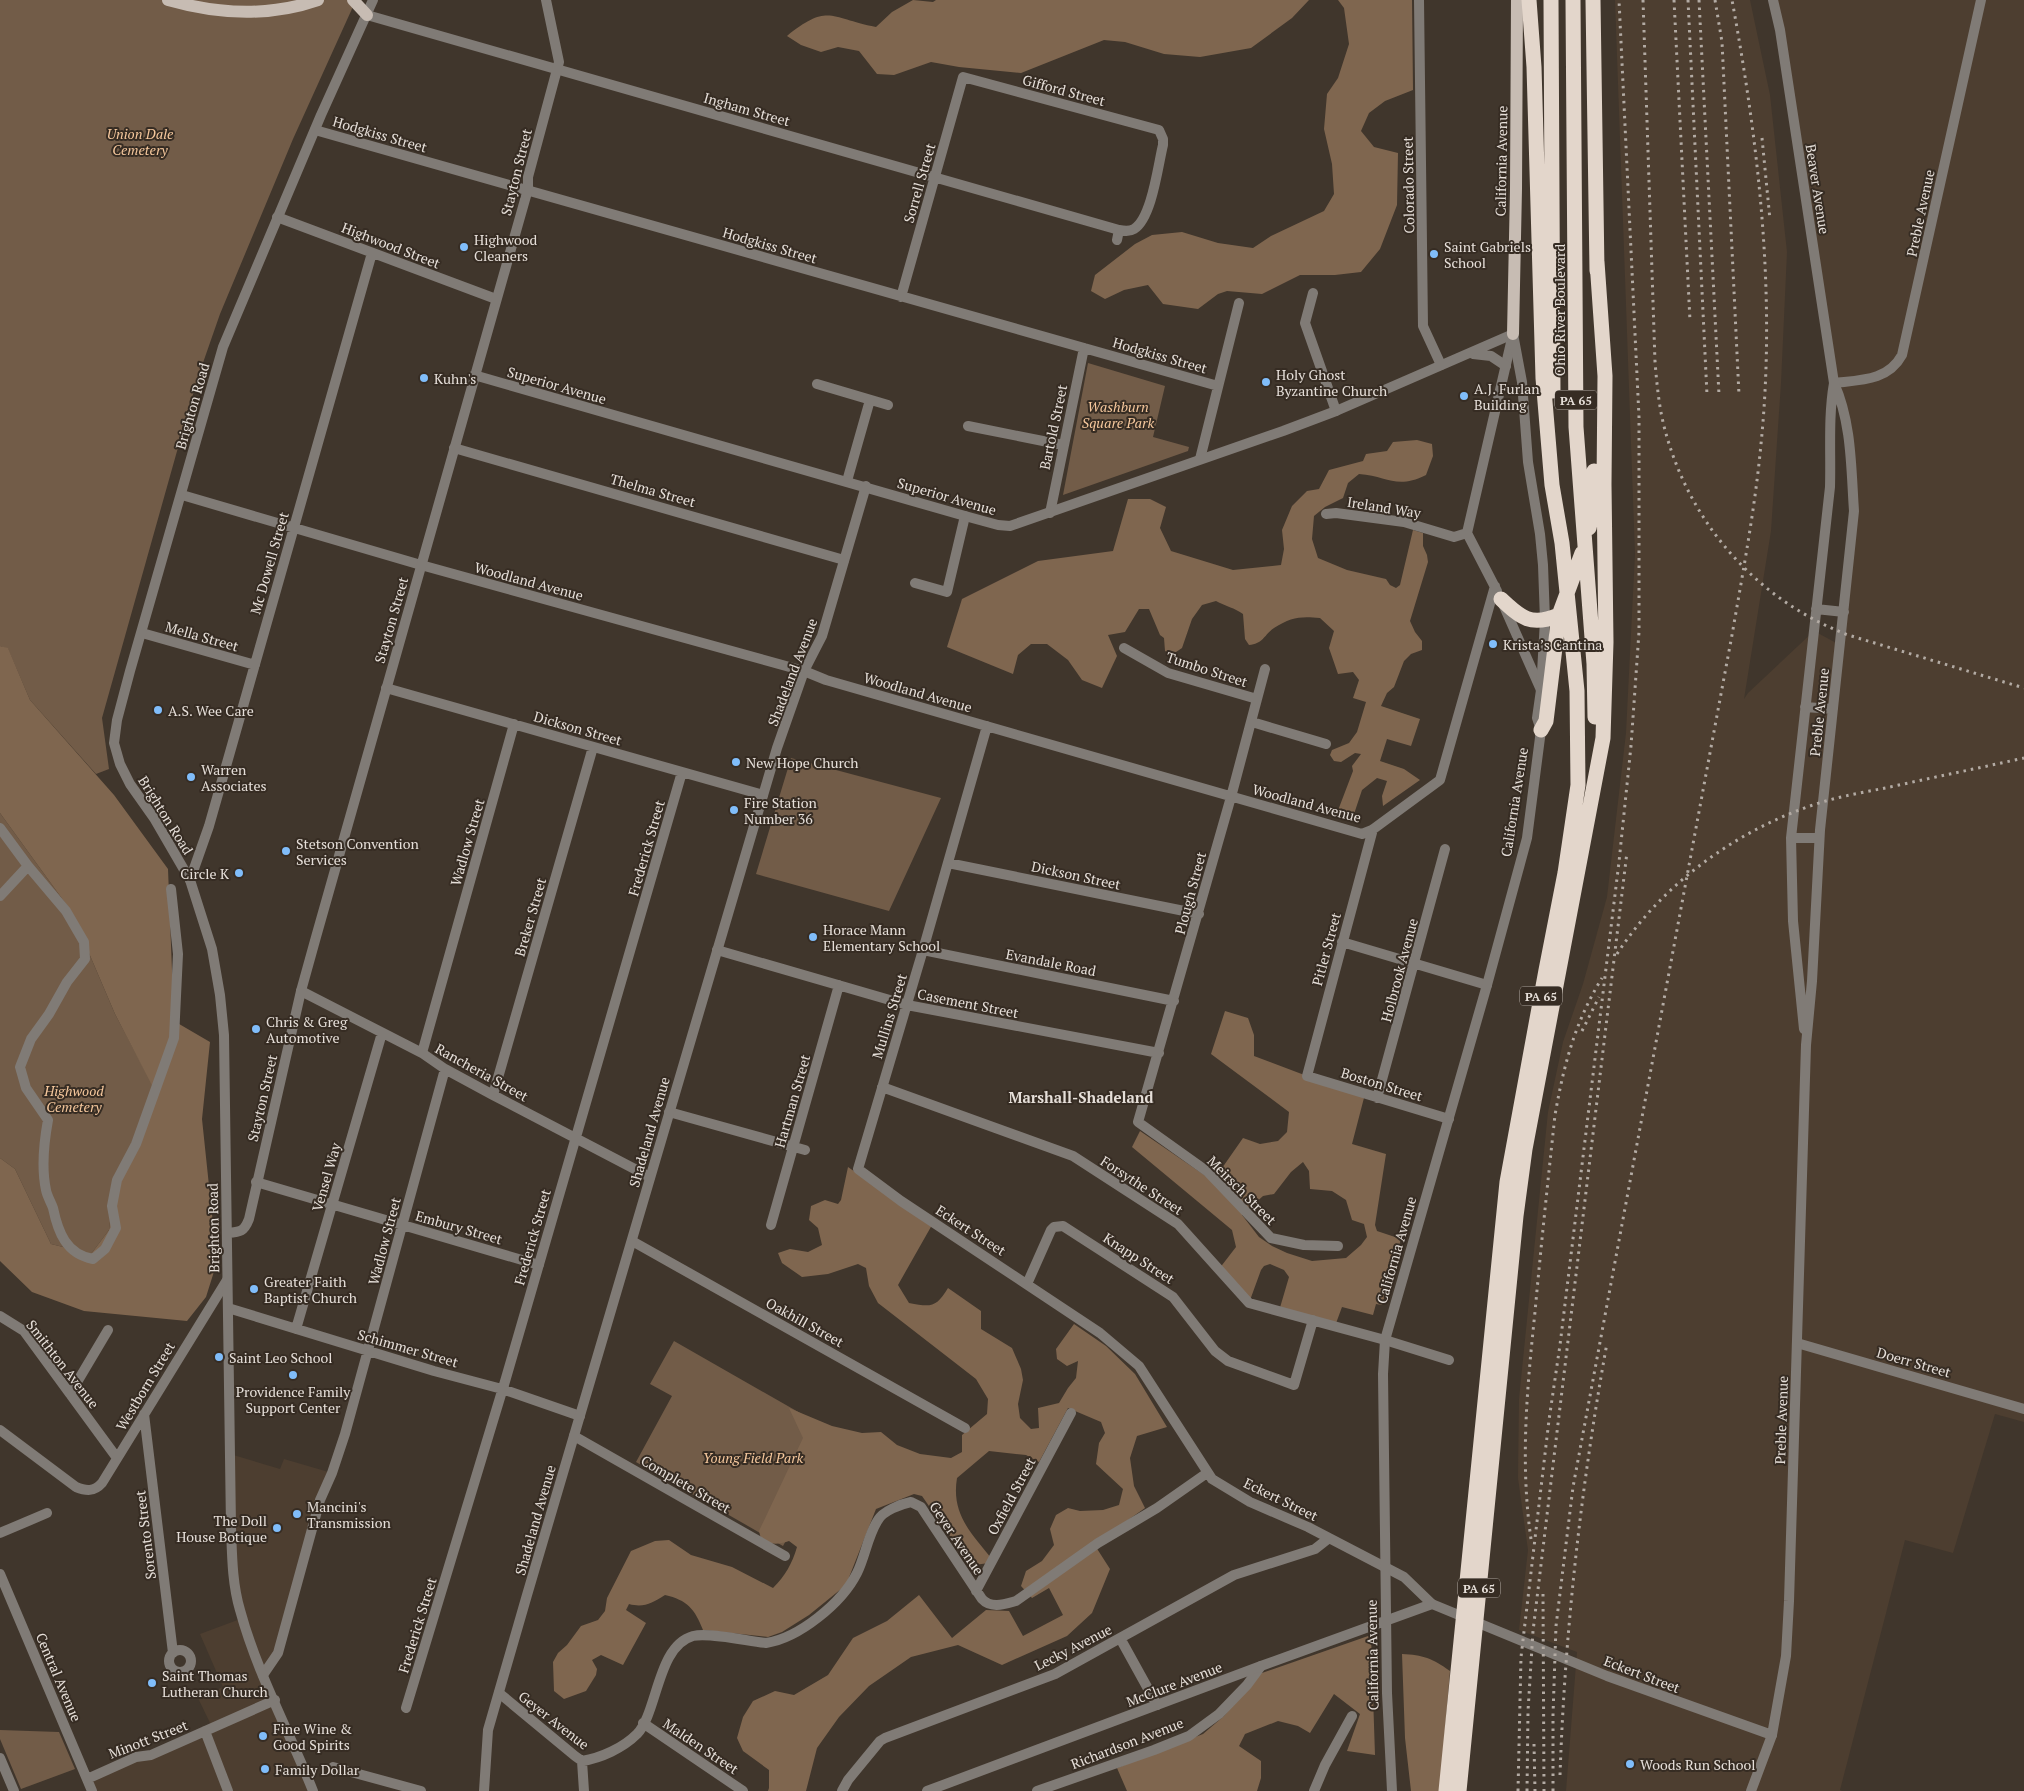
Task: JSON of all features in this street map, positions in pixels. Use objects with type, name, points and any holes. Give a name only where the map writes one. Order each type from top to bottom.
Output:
[{"type":"highway","points":[[1529,0],[1534,67],[1543,378],[1552,485],[1562,543]]},
{"type":"highway","name":"Ohio River Boulevard","points":[[1551,0],[1554,423],[1562,543]]},
{"type":"highway","name":"Ohio River Boulevard","points":[[1574,0],[1576,427],[1594,664],[1594,766],[1590,799]]},
{"type":"highway","points":[[1540,730],[1546,721],[1554,619],[1588,535],[1593,510],[1597,262],[1593,107],[1593,0]]},
{"type":"highway","points":[[1590,799],[1602,738],[1606,642],[1605,376],[1597,262]]},
{"type":"highway","name":"PA 65","points":[[1487,1449],[1507,1182],[1567,864],[1578,785],[1577,691],[1562,543]]},
{"type":"highway","points":[[1498,592],[1516,613],[1527,619],[1554,619]]},
{"type":"highway","name":"PA 65","points":[[1446,1791],[1459,1725],[1487,1449],[1525,1149],[1582,856],[1590,799]]},
{"type":"highway","name":"PA 65","points":[[1459,1725],[1459,1791]]},
{"type":"main road","points":[[168,0],[201,8],[240,12],[278,10],[318,0]]},
{"type":"main road","points":[[353,0],[367,15]]},
{"type":"main road","name":"California Avenue","points":[[1513,334],[1517,0]]},
{"type":"street","name":"Brighton Road","points":[[313,1791],[263,1674],[240,1610],[233,1567],[224,1044],[220,995],[212,949],[190,880],[154,818],[130,784],[120,764],[114,743],[117,720],[223,347],[277,217],[373,0]]},
{"type":"street","name":"Stayton Street","points":[[227,1233],[240,1232],[245,1229],[301,991],[528,189],[528,177],[558,70],[559,55],[546,0]]},
{"type":"street","name":"Colorado Street","points":[[1419,0],[1424,326],[1441,365]]},
{"type":"street","name":"Beaver Avenue","points":[[1773,0],[1780,30],[1834,383]]},
{"type":"street","name":"Preble Avenue","points":[[1834,383],[1887,374],[1902,356],[1981,0]]},
{"type":"street","name":"Ingham Street","points":[[367,15],[934,178],[1118,235]]},
{"type":"street","name":"Sorrell Street","points":[[901,296],[963,77]]},
{"type":"street","name":"Gifford Street","points":[[963,77],[1159,130],[1163,139],[1163,145],[1148,207],[1138,226],[1118,235]]},
{"type":"street","name":"Hodgkiss Street","points":[[315,130],[1218,386]]},
{"type":"street","name":"Highwood Street","points":[[277,217],[496,299]]},
{"type":"street","name":"Mc Dowell Street","points":[[190,880],[209,826],[372,253]]},
{"type":"street","points":[[1313,294],[1305,323],[1336,411]]},
{"type":"street","points":[[1200,459],[1239,303]]},
{"type":"street","name":"Superior Avenue","points":[[474,375],[866,486],[965,516],[998,525],[1010,526],[1336,411],[1513,334]]},
{"type":"street","name":"California Avenue","points":[[1467,533],[1513,334]]},
{"type":"street","name":"California Avenue","points":[[1392,1791],[1387,1693],[1383,1374],[1385,1340],[1487,985],[1527,838],[1540,730],[1537,718],[1554,619],[1528,462],[1522,382],[1513,334]]},
{"type":"street","name":"Bartold Street","points":[[1050,513],[1084,348]]},
{"type":"street","points":[[1467,354],[1491,356],[1506,366]]},
{"type":"street","name":"Preble Avenue","points":[[1806,1045],[1794,930],[1790,838],[1830,488],[1832,438],[1830,407],[1834,383]]},
{"type":"street","name":"Preble Avenue","points":[[1751,1791],[1772,1735],[1786,1656],[1806,1045],[1812,981],[1819,838],[1854,511],[1851,466],[1843,403],[1834,383]]},
{"type":"street","points":[[817,384],[888,405]]},
{"type":"street","points":[[847,481],[870,400]]},
{"type":"street","points":[[968,426],[1063,445]]},
{"type":"street","name":"Thelma Street","points":[[454,448],[844,560]]},
{"type":"street","name":"Shadeland Avenue","points":[[484,1791],[488,1730],[574,1436],[777,748],[804,671],[822,636],[866,486]]},
{"type":"street","name":"Woodland Avenue","points":[[182,495],[421,565],[804,671],[826,680],[1358,833],[1365,833],[1373,829],[1440,780],[1498,592]]},
{"type":"street","name":"Ireland Way","points":[[1326,514],[1336,513],[1404,522],[1454,537],[1467,533]]},
{"type":"street","points":[[915,583],[947,592],[965,516]]},
{"type":"street","points":[[1467,533],[1498,592],[1541,690]]},
{"type":"street","points":[[1816,609],[1844,612]]},
{"type":"street","name":"Mella Street","points":[[142,633],[255,665]]},
{"type":"street","name":"Tumbo Street","points":[[1124,648],[1168,673],[1257,699]]},
{"type":"street","name":"Plough Street","points":[[1138,1122],[1174,1001],[1265,669]]},
{"type":"street","name":"Dickson Street","points":[[386,688],[763,795]]},
{"type":"street","points":[[1806,707],[1833,709]]},
{"type":"street","points":[[1252,722],[1326,744]]},
{"type":"street","name":"Wadlow Street","points":[[422,1053],[514,724]]},
{"type":"street","name":"Mullins Street","points":[[858,1169],[924,950],[987,726]]},
{"type":"street","name":"Breker Street","points":[[493,1095],[593,747]]},
{"type":"street","name":"Frederick Street","points":[[406,1708],[539,1265],[682,772]]},
{"type":"street","points":[[0,828],[28,866],[66,911],[84,942],[84,960],[67,982],[49,1014],[31,1039],[20,1067],[26,1088],[48,1120],[44,1168],[46,1190],[52,1205],[55,1221],[68,1246],[81,1257],[93,1259],[105,1249],[116,1228],[112,1206],[117,1180],[136,1144],[174,1038],[178,954],[171,889]]},
{"type":"street","name":"Pitler Street","points":[[1307,1076],[1373,829]]},
{"type":"street","points":[[1790,838],[1819,838]]},
{"type":"street","name":"Holbrook Avenue","points":[[1378,1098],[1445,849]]},
{"type":"street","name":"Dickson Street","points":[[948,863],[1198,914]]},
{"type":"street","points":[[0,896],[28,866]]},
{"type":"street","points":[[1342,942],[1487,985]]},
{"type":"street","name":"Casement Street","points":[[717,950],[907,1005],[1159,1053]]},
{"type":"street","name":"Evandale Road","points":[[924,950],[1174,1001]]},
{"type":"street","name":"Hartman Street","points":[[771,1225],[839,985]]},
{"type":"street","name":"Rancheria Street","points":[[301,991],[422,1053],[445,1069],[650,1177]]},
{"type":"street","name":"Vensel Way","points":[[296,1329],[382,1033]]},
{"type":"street","name":"Wadlow Street","points":[[263,1674],[278,1653],[320,1500],[332,1474],[345,1434],[445,1069]]},
{"type":"street","name":"Boston Street","points":[[1307,1076],[1449,1119]]},
{"type":"street","name":"Forsythe Street","points":[[882,1087],[1073,1156],[1178,1224],[1249,1303],[1385,1340],[1450,1360]]},
{"type":"street","points":[[669,1112],[805,1150]]},
{"type":"street","name":"Meirsch Street","points":[[1138,1122],[1208,1172],[1271,1238],[1304,1245],[1338,1246]]},
{"type":"street","name":"Eckert Street","points":[[858,1169],[901,1201],[1100,1333],[1139,1366],[1212,1479],[1250,1502],[1328,1538],[1404,1578],[1432,1604],[1607,1676],[1772,1735]]},
{"type":"street","name":"Embury Street","points":[[256,1182],[539,1265]]},
{"type":"street","name":"Knapp Street","points":[[1027,1284],[1046,1239],[1054,1227],[1068,1228],[1173,1297],[1215,1351],[1228,1361],[1294,1385],[1313,1320]]},
{"type":"street","name":"Oakhill Street","points":[[632,1241],[965,1428]]},
{"type":"street","name":"Westborn Street","points":[[0,1430],[76,1487],[91,1490],[97,1488],[102,1483],[227,1280]]},
{"type":"street","name":"Schimmer Street","points":[[228,1308],[368,1351],[502,1389],[580,1416]]},
{"type":"street","name":"Smithton Avenue","points":[[0,1316],[24,1331],[117,1458]]},
{"type":"street","points":[[70,1394],[108,1330]]},
{"type":"street","name":"Doerr Street","points":[[1797,1343],[2024,1409]]},
{"type":"street","name":"Oxfield Street","points":[[976,1591],[1071,1413]]},
{"type":"street","name":"Sorento Street","points":[[144,1414],[173,1653]]},
{"type":"street","name":"Complete Street","points":[[574,1436],[785,1556]]},
{"type":"street","name":"Geyer Avenue","points":[[499,1693],[582,1761],[592,1760],[613,1751],[638,1733],[664,1669],[678,1646],[691,1636],[698,1635],[766,1643],[786,1638],[827,1610],[851,1584],[864,1559],[878,1518],[887,1512],[907,1503],[914,1503],[921,1507],[982,1600],[990,1604],[1001,1605],[1016,1601],[1098,1543],[1157,1508],[1207,1473]]},
{"type":"street","points":[[0,1533],[48,1513]]},
{"type":"street","name":"Lecky Avenue","points":[[842,1791],[848,1780],[882,1740],[1055,1674],[1234,1575],[1315,1549],[1328,1538]]},
{"type":"street","name":"Central Avenue","points":[[0,1574],[92,1791]]},
{"type":"street","name":"McClure Avenue","points":[[927,1791],[1432,1604]]},
{"type":"street","points":[[1120,1638],[1157,1705]]},
{"type":"street","name":"Richardson Avenue","points":[[1037,1791],[1189,1736],[1219,1714],[1247,1685],[1261,1666]]},
{"type":"street","name":"Minott Street","points":[[87,1779],[136,1757],[151,1755],[275,1700]]},
{"type":"street","points":[[1314,1791],[1325,1765],[1352,1716]]},
{"type":"street","name":"Malden Street","points":[[643,1723],[743,1791]]},
{"type":"street","points":[[205,1730],[228,1791]]},
{"type":"street","points":[[0,1758],[14,1791]]},
{"type":"street","points":[[582,1761],[584,1791]]},
{"type":"street","points":[[333,1767],[421,1791]]},
{"type":"shaded area","points":[[913,0],[933,2],[936,0],[1309,0],[1292,18],[1251,48],[1200,57],[1164,54],[1125,42],[1104,40],[1021,73],[959,67],[931,62],[894,75],[877,74],[859,51],[838,47],[821,52],[801,45],[787,36],[812,19],[822,16],[839,17],[876,27],[892,12]]},
{"type":"shaded area","points":[[1338,0],[1412,0],[1413,90],[1385,101],[1369,113],[1361,131],[1374,147],[1398,153],[1397,205],[1380,249],[1361,272],[1335,275],[1300,275],[1262,294],[1227,291],[1218,294],[1198,309],[1163,304],[1148,285],[1124,290],[1105,299],[1091,291],[1095,275],[1135,244],[1152,235],[1182,232],[1218,243],[1253,248],[1271,236],[1324,211],[1334,194],[1332,164],[1324,129],[1327,94],[1338,78],[1349,44],[1344,8]]},
{"type":"shaded area","points":[[1615,0],[1750,0],[1770,95],[1787,252],[1781,383],[1771,531],[1744,699],[1748,693],[1814,631],[1840,645],[1846,593],[1851,466],[1834,383],[1773,0],[2024,0],[2024,1422],[1995,1414],[1953,1553],[1905,1540],[1840,1790],[1842,1791],[1566,1791],[1577,1652],[1519,1630],[1528,1550],[1518,1478],[1519,1399],[1548,1112],[1563,1042],[1583,984],[1607,897],[1626,733],[1635,554]]},
{"type":"shaded area","points":[[1417,440],[1432,444],[1433,456],[1426,475],[1399,482],[1359,474],[1348,483],[1343,498],[1325,507],[1314,516],[1312,539],[1318,558],[1347,570],[1386,579],[1390,585],[1396,588],[1400,585],[1413,530],[1423,533],[1423,546],[1428,562],[1410,621],[1422,641],[1422,650],[1411,654],[1404,661],[1394,687],[1387,693],[1381,706],[1420,719],[1411,746],[1387,739],[1380,761],[1404,769],[1420,780],[1383,806],[1382,796],[1387,781],[1377,778],[1362,790],[1353,817],[1337,813],[1353,771],[1352,766],[1361,754],[1355,753],[1341,762],[1334,761],[1330,755],[1332,750],[1349,743],[1357,732],[1366,702],[1353,698],[1359,680],[1353,672],[1338,674],[1329,648],[1334,631],[1320,618],[1302,617],[1291,619],[1274,628],[1257,643],[1249,645],[1245,639],[1243,614],[1216,601],[1202,605],[1192,619],[1182,648],[1173,654],[1165,651],[1164,638],[1160,635],[1149,609],[1139,609],[1125,632],[1108,635],[1117,656],[1102,688],[1082,680],[1068,660],[1047,644],[1031,644],[1018,655],[1013,674],[947,647],[962,599],[1038,561],[1113,551],[1128,499],[1150,499],[1166,507],[1160,528],[1171,551],[1233,570],[1281,565],[1284,549],[1282,530],[1292,506],[1307,491],[1319,489],[1329,470],[1363,461],[1366,454],[1387,451],[1393,442]]},
{"type":"shaded area","points":[[0,646],[8,648],[30,700],[114,795],[168,869],[174,1021],[210,1042],[202,1119],[217,1262],[206,1297],[187,1321],[84,1311],[32,1292],[0,1261],[0,1158],[15,1169],[51,1244],[91,1254],[109,1230],[115,1183],[157,1095],[115,1014],[71,911],[0,813]]},
{"type":"shaded area","points":[[1225,1011],[1248,1018],[1254,1035],[1254,1056],[1307,1076],[1365,1094],[1352,1144],[1386,1154],[1375,1225],[1377,1231],[1401,1239],[1382,1305],[1376,1304],[1373,1315],[1342,1307],[1335,1326],[1279,1311],[1289,1277],[1284,1270],[1270,1264],[1264,1266],[1261,1270],[1249,1303],[1219,1269],[1236,1247],[1232,1230],[1132,1147],[1140,1131],[1213,1181],[1243,1138],[1260,1144],[1278,1141],[1287,1132],[1289,1112],[1211,1054]],"holes":[[[1303,1162],[1309,1171],[1310,1189],[1332,1191],[1346,1200],[1352,1220],[1364,1224],[1367,1237],[1346,1258],[1312,1261],[1287,1253],[1259,1237],[1242,1215],[1263,1196],[1274,1194],[1291,1172]]]},
{"type":"shaded area","points":[[848,1167],[932,1225],[898,1285],[909,1303],[928,1305],[936,1303],[948,1288],[981,1311],[981,1329],[1012,1348],[1021,1369],[1023,1380],[1018,1404],[1020,1418],[1031,1429],[1039,1428],[1038,1408],[1059,1403],[1076,1378],[1078,1361],[1067,1366],[1057,1359],[1056,1349],[1074,1324],[1106,1346],[1135,1374],[1167,1427],[1137,1436],[1130,1458],[1134,1486],[1145,1508],[1094,1544],[1110,1569],[1092,1613],[1067,1636],[1002,1665],[958,1645],[911,1657],[869,1686],[839,1717],[817,1748],[806,1791],[768,1791],[769,1770],[743,1751],[737,1738],[743,1717],[753,1701],[775,1691],[794,1695],[828,1675],[853,1638],[887,1621],[919,1595],[952,1638],[986,1610],[1009,1611],[1023,1636],[1063,1615],[1049,1588],[1032,1598],[1021,1586],[1026,1571],[1042,1561],[1054,1545],[1050,1529],[1056,1515],[1068,1508],[1080,1511],[1103,1510],[1119,1505],[1123,1489],[1096,1464],[1099,1443],[1105,1433],[1101,1422],[1068,1408],[1039,1462],[1026,1455],[989,1451],[957,1478],[956,1491],[960,1513],[970,1531],[992,1559],[989,1563],[974,1565],[968,1562],[922,1496],[914,1494],[876,1509],[846,1585],[809,1615],[782,1632],[768,1637],[703,1630],[697,1616],[689,1606],[673,1597],[665,1595],[648,1604],[629,1604],[626,1610],[646,1623],[623,1665],[601,1655],[592,1660],[597,1669],[596,1675],[586,1691],[564,1699],[554,1691],[553,1662],[558,1653],[567,1645],[581,1626],[598,1620],[605,1611],[607,1598],[631,1551],[655,1541],[669,1540],[691,1555],[732,1567],[773,1588],[781,1579],[788,1569],[797,1547],[789,1541],[775,1544],[765,1541],[761,1539],[759,1531],[803,1438],[789,1408],[832,1426],[862,1433],[881,1432],[897,1445],[920,1454],[951,1458],[962,1452],[962,1435],[987,1414],[988,1399],[976,1379],[878,1303],[869,1286],[866,1268],[858,1264],[828,1274],[802,1277],[782,1263],[778,1253],[790,1249],[808,1252],[822,1245],[818,1228],[809,1220],[811,1206],[825,1200],[838,1204],[841,1200]]},
{"type":"shaded area","points":[[230,1454],[280,1469],[284,1459],[332,1473],[278,1653],[263,1675],[313,1791],[92,1791],[87,1779],[212,1727],[198,1698],[223,1687],[200,1634],[243,1618],[240,1610]]},
{"type":"shaded area","points":[[1371,1635],[1375,1755],[1347,1751],[1360,1714],[1334,1694],[1310,1733],[1298,1726],[1278,1721],[1245,1734],[1239,1746],[1261,1761],[1261,1778],[1257,1791],[1127,1791],[1117,1768],[1203,1734],[1224,1716],[1259,1674]]},
{"type":"shaded area","points":[[1402,1654],[1427,1658],[1450,1671],[1440,1791],[1411,1791],[1405,1738]]},
{"type":"green space","name":"Union Dale Cemetery","points":[[0,0],[356,0],[293,139],[220,314],[197,380],[102,718],[109,769],[96,774],[30,700],[8,649],[0,646]]},
{"type":"green space","name":"Washburn Square Park","points":[[1088,363],[1165,386],[1153,437],[1189,447],[1188,451],[1063,495]]},
{"type":"green space","points":[[791,758],[941,798],[889,911],[756,874]]},
{"type":"green space","name":"Highwood Cemetery","points":[[0,813],[71,911],[115,1014],[158,1095],[115,1183],[109,1230],[91,1254],[51,1244],[15,1169],[0,1158]]},
{"type":"green space","name":"Young Field Park","points":[[674,1341],[842,1437],[783,1546],[636,1462],[672,1396],[650,1384]]},
{"type":"green space","points":[[0,1730],[59,1732],[75,1769],[21,1789],[0,1739]]},
{"type":"railway","points":[[1518,1791],[1521,1657],[1619,862],[1631,746],[1639,632],[1639,417],[1619,0]]},
{"type":"railway","points":[[1643,0],[1655,362],[1665,430],[1676,464],[1691,497],[1710,527],[1732,555],[1757,580],[1815,620],[1848,635],[2024,688]]},
{"type":"railway","points":[[1674,0],[1690,321]]},
{"type":"railway","points":[[1688,0],[1707,395]]},
{"type":"railway","points":[[1699,0],[1719,395]]},
{"type":"railway","points":[[1715,0],[1722,42],[1739,395]]},
{"type":"railway","points":[[1553,1791],[1556,1626],[1573,1487],[1732,635],[1752,516],[1761,444],[1767,332],[1766,277],[1757,166],[1742,55],[1732,0]]},
{"type":"railway","points":[[1762,138],[1770,220]]},
{"type":"railway","points":[[1617,954],[1656,905],[1704,862],[1730,844],[1787,815],[1834,799],[2024,758]]},
{"type":"railway","points":[[1527,1791],[1528,1711],[1533,1631],[1627,852]]},
{"type":"railway","points":[[1531,1539],[1525,1454],[1527,1397],[1555,1115],[1562,1078],[1572,1044],[1585,1011],[1602,978]]},
{"type":"railway","points":[[1582,1031],[1599,997]]},
{"type":"railway","points":[[1560,1775],[1570,1612],[1589,1450],[1607,1343]]},
{"type":"railway","points":[[1543,1594],[1544,1791]]},
{"type":"railway","points":[[1534,1744],[1535,1791]]},
{"type":"place","name":"Highwood Cleaners","points":[[464,247]]},
{"type":"place","name":"Saint Gabriels School","points":[[1434,254]]},
{"type":"place","name":"Kuhn's","points":[[424,378]]},
{"type":"place","name":"Holy Ghost Byzantine Church","points":[[1266,382]]},
{"type":"place","name":"A.J. Furlan Building","points":[[1464,396]]},
{"type":"place","name":"Krista’s Cantina","points":[[1493,644]]},
{"type":"place","name":"A.S. Wee Care","points":[[158,710]]},
{"type":"place","name":"New Hope Church","points":[[736,762]]},
{"type":"place","name":"Warren Associates","points":[[191,777]]},
{"type":"place","name":"Fire Station Number 36","points":[[734,810]]},
{"type":"place","name":"Stetson Convention Services","points":[[286,851]]},
{"type":"place","name":"Circle K","points":[[239,873]]},
{"type":"place","name":"Horace Mann Elementary School","points":[[813,937]]},
{"type":"place","name":"Chris & Greg Automotive","points":[[256,1029]]},
{"type":"place","name":"Greater Faith Baptist Church","points":[[254,1289]]},
{"type":"place","name":"Saint Leo School","points":[[219,1357]]},
{"type":"place","name":"Providence Family Support Center","points":[[293,1375]]},
{"type":"place","name":"Mancini's Transmission","points":[[297,1514]]},
{"type":"place","name":"The Doll House Botique","points":[[277,1528]]},
{"type":"place","name":"Saint Thomas Lutheran Church","points":[[152,1683]]},
{"type":"place","name":"Fine Wine & Good Spirits","points":[[263,1736]]},
{"type":"place","name":"Woods Run School","points":[[1630,1764]]},
{"type":"place","name":"Family Dollar","points":[[265,1769]]},
{"type":"district","name":"Marshall-Shadeland","points":[[1081,1097]]}]
